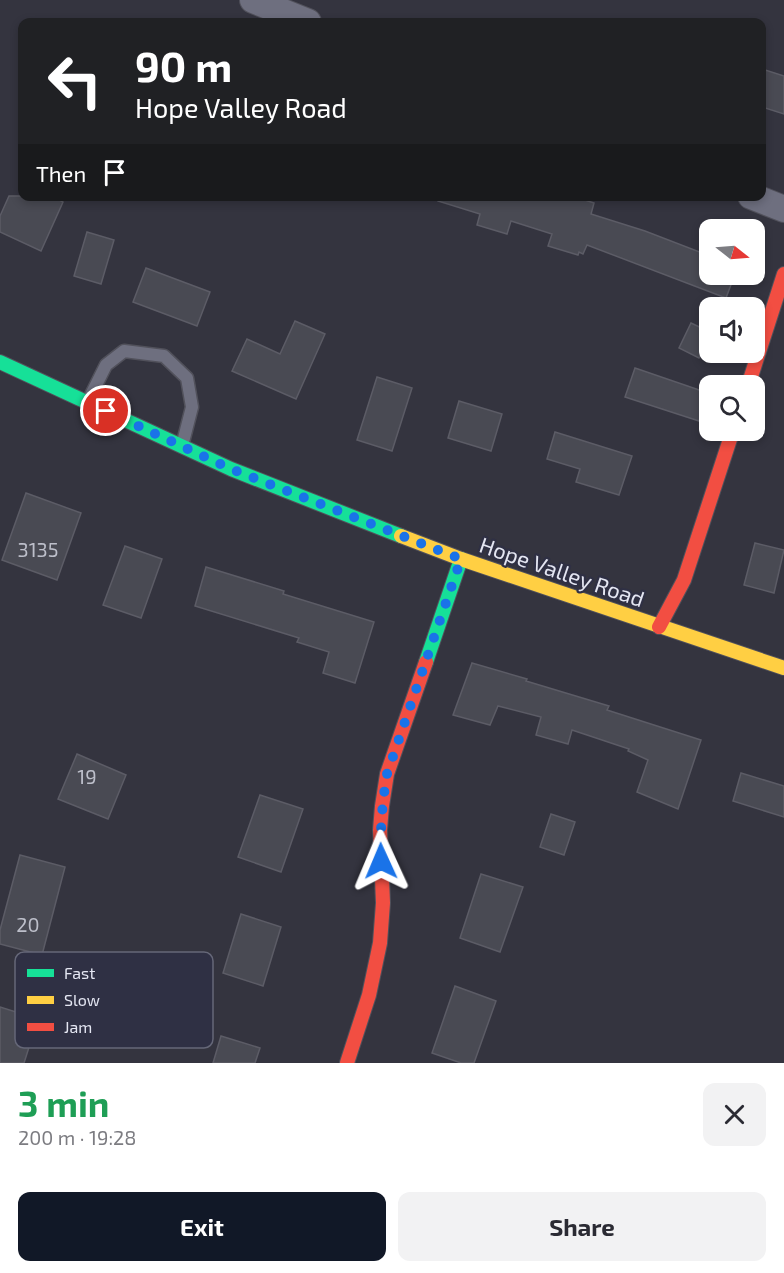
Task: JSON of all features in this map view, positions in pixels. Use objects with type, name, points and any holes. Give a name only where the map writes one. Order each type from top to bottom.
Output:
[{"type":"main road","points":[[752,375],[784,274]]},
{"type":"main road","name":"Hope Valley Road","points":[[0,362],[242,474],[461,559],[784,668]]},
{"type":"main road","points":[[659,627],[684,580],[729,441]]},
{"type":"main road","points":[[347,1063],[374,980],[380,950],[383,906],[380,838],[383,794],[387,774],[461,559]]},
{"type":"street","points":[[253,0],[298,18]]},
{"type":"street","points":[[765,201],[784,208]]},
{"type":"lane","points":[[87,403],[106,365],[124,351],[164,356],[187,378],[192,407],[182,447]]},
{"type":"building","points":[[766,70],[784,76],[784,114],[766,108]]},
{"type":"building","points":[[9,196],[18,196],[18,201],[63,202],[41,251],[0,232],[0,216]]},
{"type":"building","points":[[438,201],[588,201],[594,203],[591,214],[699,252],[699,285],[731,285],[726,297],[723,297],[587,245],[583,254],[579,252],[578,255],[548,246],[552,234],[511,221],[507,234],[477,225],[480,214]]},
{"type":"building","points":[[87,232],[114,240],[101,284],[74,276]]},
{"type":"building","points":[[146,268],[210,292],[197,326],[133,302]]},
{"type":"building","points":[[295,321],[325,334],[296,399],[232,371],[247,339],[280,354]]},
{"type":"building","points":[[691,323],[699,327],[699,358],[679,348]]},
{"type":"building","points":[[635,368],[699,390],[699,421],[625,397]]},
{"type":"building","points":[[377,377],[412,388],[392,451],[357,440]]},
{"type":"building","points":[[459,401],[502,414],[491,451],[448,438]]},
{"type":"building","points":[[555,432],[632,456],[619,495],[576,482],[580,469],[547,459]]},
{"type":"building","points":[[26,493],[81,513],[57,580],[2,560]]},
{"type":"building","points":[[755,543],[784,550],[774,593],[744,585]]},
{"type":"building","points":[[125,546],[162,559],[141,618],[103,605]]},
{"type":"building","points":[[206,567],[374,622],[355,683],[323,673],[329,652],[297,642],[299,638],[195,606]]},
{"type":"building","points":[[472,663],[609,706],[607,710],[701,740],[678,809],[637,792],[648,760],[628,751],[629,749],[572,730],[568,744],[536,735],[541,717],[498,706],[490,725],[453,715]]},
{"type":"building","points":[[77,754],[126,775],[108,819],[58,799]]},
{"type":"building","points":[[741,773],[784,786],[784,817],[733,801]]},
{"type":"building","points":[[260,795],[303,809],[281,872],[238,857]]},
{"type":"building","points":[[551,814],[575,822],[564,855],[540,847]]},
{"type":"building","points":[[20,855],[65,867],[43,952],[31,952],[0,944],[0,930]]},
{"type":"building","points":[[481,874],[523,887],[500,952],[460,938]]},
{"type":"building","points":[[241,914],[281,927],[263,986],[223,973]]},
{"type":"building","points":[[455,986],[496,1001],[474,1063],[461,1063],[432,1053]]},
{"type":"building","points":[[0,1007],[15,1012],[15,1048],[29,1048],[24,1063],[0,1063]]},
{"type":"building","points":[[221,1036],[260,1048],[255,1063],[213,1063]]},
{"type":"traffic: fast","points":[[0,362],[231,469],[401,536]]},
{"type":"traffic: fast","points":[[426,662],[461,559]]},
{"type":"traffic: slow","points":[[401,536],[461,559],[784,668]]},
{"type":"traffic: jam","points":[[752,375],[784,274]]},
{"type":"traffic: jam","points":[[659,627],[684,580],[729,441]]},
{"type":"traffic: jam","points":[[347,1063],[369,995],[380,943],[383,903],[380,830],[387,774],[426,662]]},
{"type":"route","points":[[106,411],[231,469],[461,559],[387,774],[383,794],[381,861]]}]
